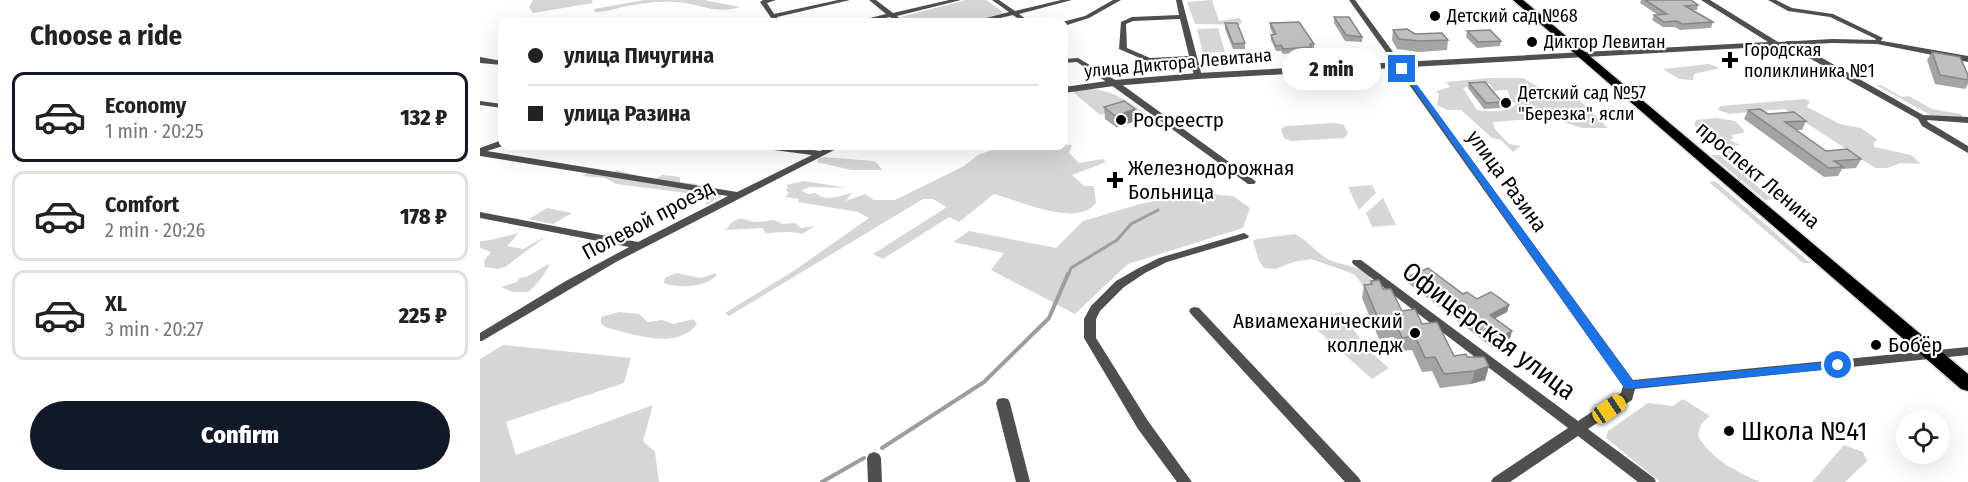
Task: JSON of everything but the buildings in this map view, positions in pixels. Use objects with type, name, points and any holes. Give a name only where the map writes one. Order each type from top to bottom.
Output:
[{"type":"main road","name":"проспект Ленина","points":[[1518,0],[1968,384]]},
{"type":"street","points":[[773,0],[763,2],[774,18]]},
{"type":"street","points":[[779,18],[847,0]]},
{"type":"street","points":[[872,0],[896,18]]},
{"type":"street","points":[[879,18],[958,0]]},
{"type":"street","points":[[995,0],[1022,18]]},
{"type":"street","points":[[994,18],[1069,0]]},
{"type":"street","points":[[1068,23],[1087,17],[1118,0]]},
{"type":"street","points":[[1179,0],[1198,76]]},
{"type":"street","name":"улица Разина","points":[[1352,0],[1629,385]]},
{"type":"street","points":[[1705,0],[1776,44]]},
{"type":"street","points":[[1771,0],[1790,10],[1831,15],[1880,38],[1877,42]]},
{"type":"street","points":[[1183,17],[1132,19],[1123,23],[1123,49],[1149,60],[1193,58]]},
{"type":"street","name":"улица Диктора Левитана","points":[[1068,89],[1198,76],[1789,43],[1877,42],[1968,58]]},
{"type":"street","points":[[1789,43],[1921,117],[1968,120]]},
{"type":"street","points":[[480,60],[498,62]]},
{"type":"street","points":[[1068,60],[1078,60],[1114,83],[1251,182]]},
{"type":"street","points":[[480,103],[498,105]]},
{"type":"street","points":[[1921,117],[1925,124],[1968,150]]},
{"type":"street","points":[[480,152],[498,145]]},
{"type":"street","points":[[794,150],[821,154]]},
{"type":"street","name":"Полевой проезд","points":[[482,337],[548,295],[737,195],[830,150]]},
{"type":"street","points":[[480,152],[737,195]]},
{"type":"street","points":[[480,215],[641,246]]},
{"type":"street","points":[[1185,482],[1143,425],[1090,338],[1090,319],[1095,309],[1107,297],[1141,271],[1163,260],[1244,236]]},
{"type":"street","name":"Офицерская улица","points":[[1357,262],[1649,482]]},
{"type":"street","points":[[1195,311],[1354,482]]},
{"type":"street","points":[[1498,482],[1628,396],[1629,385],[1968,351]]},
{"type":"street","points":[[1004,403],[1023,482]]},
{"type":"street","points":[[874,458],[875,482]]},
{"type":"shaded area","points":[[533,0],[592,0],[593,3],[533,13],[529,7]]},
{"type":"shaded area","points":[[644,0],[704,0],[740,7],[722,10],[684,3],[663,2],[600,12],[595,12],[594,9]]},
{"type":"shaded area","points":[[966,0],[986,0],[1003,12],[991,18],[901,17]]},
{"type":"shaded area","points":[[1212,0],[1219,21],[1239,18],[1242,21],[1240,25],[1195,24],[1187,2]]},
{"type":"shaded area","points":[[1218,28],[1225,52],[1203,53],[1197,29]]},
{"type":"shaded area","points":[[1709,64],[1720,68],[1694,74],[1693,80],[1679,79],[1663,69]]},
{"type":"shaded area","points":[[1523,78],[1543,90],[1571,92],[1608,128],[1582,128],[1563,122],[1546,112],[1534,119],[1493,122],[1495,129],[1509,144],[1521,146],[1513,152],[1501,140],[1492,138],[1461,110],[1447,110],[1437,105],[1439,94],[1436,91],[1450,87],[1446,82]],"holes":[[[1490,84],[1494,91],[1507,90],[1509,100],[1517,104],[1503,110],[1477,110],[1463,88]]]},
{"type":"shaded area","points":[[1876,85],[1881,85],[1902,97],[1909,96],[1932,109],[1961,114],[1964,119],[1932,116]]},
{"type":"shaded area","points":[[1090,89],[1113,94],[1148,115],[1142,118],[1123,108],[1100,115],[1072,91]]},
{"type":"shaded area","points":[[1805,99],[1810,101],[1807,107],[1840,124],[1861,128],[1878,140],[1874,142],[1874,147],[1911,155],[1921,164],[1901,163],[1887,168],[1875,168],[1785,109],[1729,114],[1718,110],[1720,106]]},
{"type":"shaded area","points":[[1717,118],[1735,121],[1744,130],[1743,133],[1731,135],[1734,138],[1730,140],[1740,145],[1728,146],[1737,157],[1732,159],[1728,153],[1719,148],[1716,139],[1694,125],[1696,120]]},
{"type":"shaded area","points":[[1335,123],[1344,125],[1348,134],[1344,138],[1291,141],[1284,138],[1281,129],[1286,126]]},
{"type":"shaded area","points":[[1068,145],[1072,145],[1069,153],[1079,163],[1103,159],[1106,162],[1072,175],[1084,186],[1094,186],[1096,203],[1087,210],[1062,213],[1033,207],[994,194],[959,222],[949,217],[883,259],[873,254],[947,207],[933,199],[923,199],[729,316],[725,313],[795,270],[869,218],[858,212],[798,202],[799,199],[785,197],[789,193],[786,185],[804,181],[848,188],[809,187],[801,191],[809,194],[816,193],[824,198],[852,193],[846,201],[865,194],[874,200],[895,200],[964,166],[978,155],[992,150],[1068,150]]},
{"type":"shaded area","points":[[1711,155],[1719,155],[1773,199],[1765,200]]},
{"type":"shaded area","points":[[819,158],[873,161],[882,170],[851,170],[817,162]]},
{"type":"shaded area","points":[[616,170],[654,180],[662,175],[680,177],[680,182],[697,184],[697,192],[727,190],[726,193],[705,204],[707,200],[702,198],[702,195],[616,184],[605,178],[583,176],[587,173],[612,176]]},
{"type":"shaded area","points":[[1715,181],[1810,263],[1803,263],[1709,182]]},
{"type":"shaded area","points":[[1372,185],[1376,193],[1359,210],[1348,187]]},
{"type":"shaded area","points":[[1196,193],[1233,196],[1250,208],[1243,228],[1128,264],[1075,314],[991,270],[1004,253],[953,242],[969,231],[1056,248],[1083,221],[1140,204]]},
{"type":"shaded area","points":[[1383,198],[1396,225],[1372,227],[1366,213]]},
{"type":"shaded area","points":[[547,208],[572,213],[553,224],[529,219]]},
{"type":"shaded area","points":[[741,218],[755,222],[773,220],[782,224],[795,223],[801,228],[815,226],[802,234],[765,233],[763,228],[726,230],[732,222]]},
{"type":"shaded area","points":[[519,233],[507,246],[523,249],[548,235],[505,267],[498,269],[485,267],[484,261],[491,252],[480,248],[480,241]]},
{"type":"shaded area","points":[[1295,234],[1326,258],[1365,272],[1372,283],[1363,286],[1355,275],[1311,259],[1293,262],[1276,269],[1264,268],[1259,261],[1253,241]]},
{"type":"shaded area","points":[[550,264],[528,292],[513,292],[501,287],[517,282],[519,278]]},
{"type":"shaded area","points":[[676,273],[700,278],[716,273],[716,276],[705,283],[691,286],[664,283],[665,278]]},
{"type":"shaded area","points":[[619,312],[639,314],[648,322],[662,320],[674,324],[693,319],[697,324],[678,337],[667,339],[642,336],[608,328],[601,324],[601,317]]},
{"type":"shaded area","points":[[1341,312],[1368,350],[1389,368],[1372,379],[1307,321]]},
{"type":"shaded area","points":[[503,345],[631,358],[624,383],[506,422],[516,455],[653,405],[643,441],[655,452],[659,482],[480,482],[480,359]]},
{"type":"shaded area","points":[[1683,399],[1710,416],[1701,424],[1698,435],[1709,451],[1733,469],[1760,482],[1660,482],[1606,438],[1608,431],[1648,403],[1673,406]]},
{"type":"shaded area","points":[[1844,445],[1863,452],[1867,461],[1845,482],[1812,482]]},
{"type":"waterway","points":[[1068,276],[1071,268],[1117,240],[1131,224],[1158,210]]},
{"type":"waterway","points":[[882,448],[984,382],[1049,318],[1068,274]]},
{"type":"waterway","points":[[822,482],[864,458]]},
{"type":"place","name":"Детский сад №68","points":[[1435,16]]},
{"type":"place","name":"Диктор Левитан","points":[[1532,42]]},
{"type":"place","name":"Городская поликлиника №1","points":[[1730,60]]},
{"type":"place","name":"Детский сад №57 \"Березка\", ясли","points":[[1506,103]]},
{"type":"place","name":"Росреестр","points":[[1121,120]]},
{"type":"place","name":"Железнодорожная Больница","points":[[1115,180]]},
{"type":"place","name":"Авиамеханический колледж","points":[[1415,333]]},
{"type":"place","name":"Бобёр","points":[[1876,345]]},
{"type":"place","name":"Школа №41","points":[[1729,431]]},
{"type":"route","points":[[1402,69],[1629,385],[1838,365]]}]
